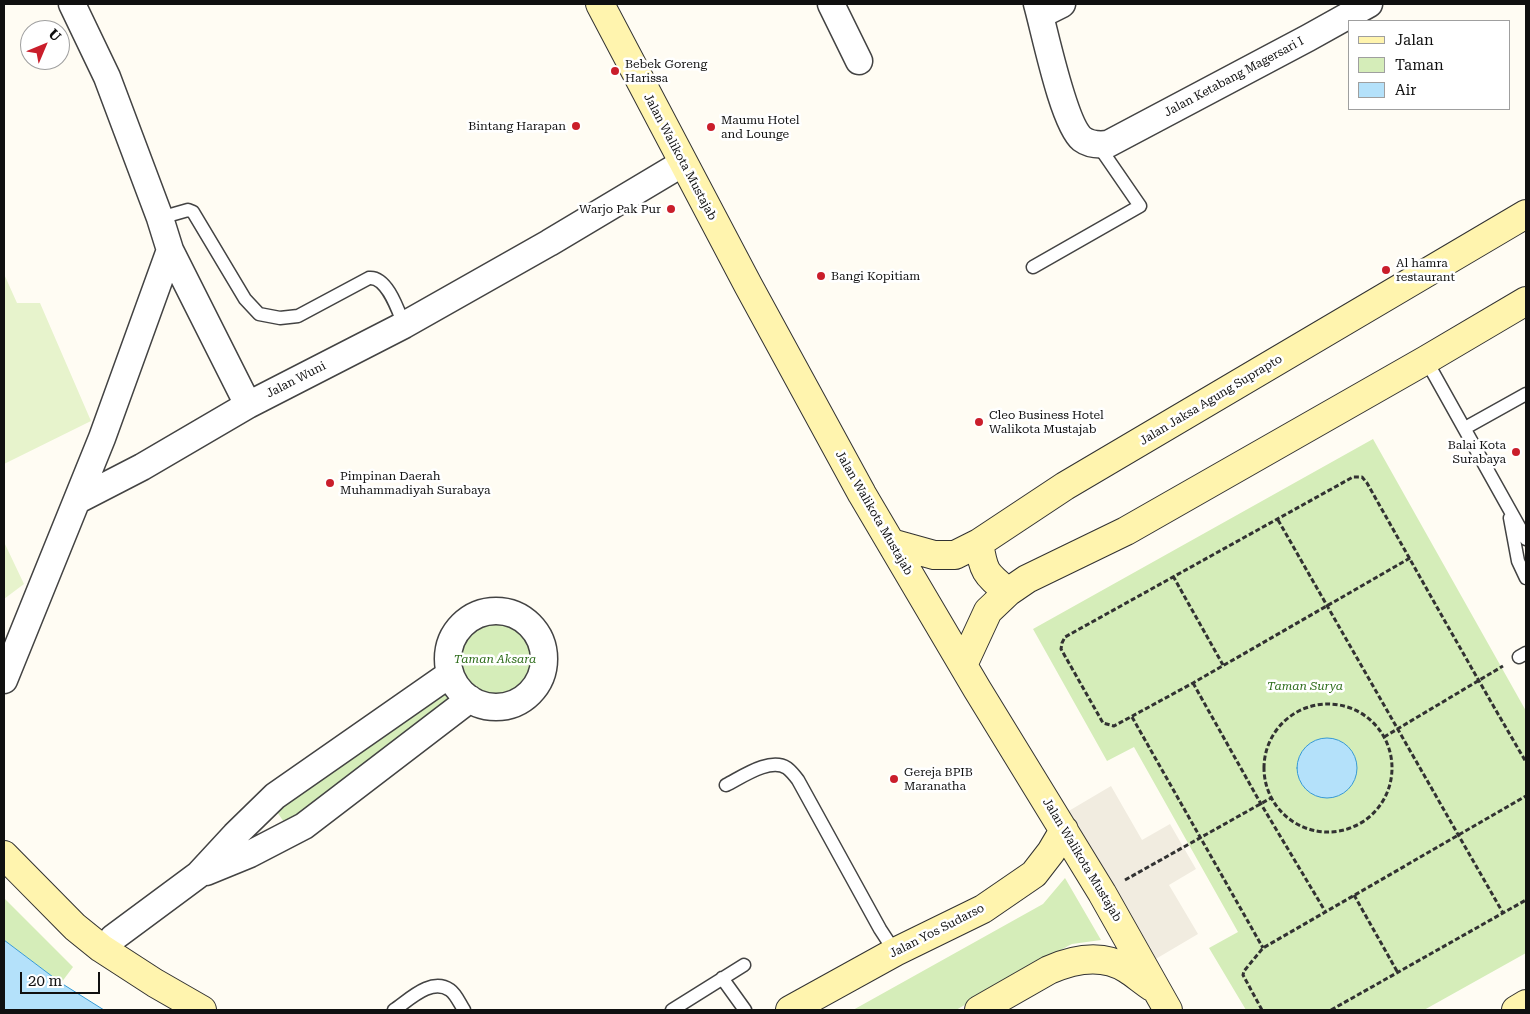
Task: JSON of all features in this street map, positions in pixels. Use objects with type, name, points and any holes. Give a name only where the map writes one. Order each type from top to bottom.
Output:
[{"type":"street","points":[[72,4],[106,77],[160,218],[170,250],[248,405]]},
{"type":"street","name":"Jalan Walikota Mustajab","points":[[600,4],[757,302],[862,494],[1102,893],[1164,1001]]},
{"type":"street","points":[[830,4],[859,61]]},
{"type":"street","name":"Jalan Ketabang Magersari I","points":[[1098,145],[1108,144],[1369,4]]},
{"type":"street","points":[[1046,7],[1061,96],[1075,131],[1089,143],[1098,145]]},
{"type":"street","name":"Jalan Wuni","points":[[78,500],[142,467],[248,405],[404,324],[549,244],[683,163]]},
{"type":"street","name":"Jalan Jaksa Agung Suprapto","points":[[891,543],[934,555],[955,555],[980,543],[1065,486],[1526,214]]},
{"type":"street","points":[[4,680],[102,438],[170,250]]},
{"type":"street","points":[[964,665],[988,611],[1008,592],[1027,579],[1126,531],[1526,301]]},
{"type":"street","points":[[980,543],[983,564],[987,573],[1008,592]]},
{"type":"street","points":[[500,611],[515,614],[528,623],[538,636],[543,651],[544,666],[538,682],[529,694],[516,703],[500,707],[484,706],[470,699],[458,688],[450,674],[447,658],[450,643],[458,629],[469,618],[484,612],[500,611]]},
{"type":"street","points":[[113,938],[198,876],[235,835],[275,796],[450,674]]},
{"type":"street","points":[[198,876],[250,854],[304,826],[470,699]]},
{"type":"street","name":"Jalan Yos Sudarso","points":[[790,1010],[895,952],[983,909],[1034,874],[1051,852],[1064,830]]},
{"type":"street","points":[[4,855],[75,927],[101,948],[202,1010]]},
{"type":"street","points":[[75,927],[88,927],[102,931],[113,938],[129,966]]},
{"type":"street","points":[[979,1010],[1048,970],[1089,958],[1108,960],[1125,968],[1164,1001]]},
{"type":"street","points":[[1516,1010],[1526,1004]]},
{"type":"lane","points":[[1033,267],[1140,206],[1098,145]]},
{"type":"lane","points":[[160,218],[188,210],[193,212],[245,299],[260,314],[280,318],[298,316],[369,278],[375,277],[381,280],[386,287],[404,324]]},
{"type":"lane","points":[[1426,360],[1526,539]]},
{"type":"lane","points":[[1465,428],[1526,394]]},
{"type":"lane","points":[[1508,508],[1518,561],[1526,578]]},
{"type":"lane","points":[[726,785],[765,766],[776,764],[788,768],[798,780],[880,929],[895,952]]},
{"type":"lane","points":[[672,1010],[744,965]]},
{"type":"lane","points":[[722,978],[745,1010]]},
{"type":"lane","points":[[394,1010],[426,988],[439,985],[452,991],[464,1010]]},
{"type":"path","points":[[1410,558],[1193,683],[1114,726],[1103,723],[1061,649],[1065,637],[1354,477],[1362,477],[1410,558],[1526,762]]},
{"type":"path","points":[[1278,520],[1504,913]]},
{"type":"path","points":[[1174,576],[1223,665]]},
{"type":"path","points":[[1384,738],[1523,655]]},
{"type":"path","points":[[1193,683],[1261,804],[1325,911]]},
{"type":"path","points":[[1330,704],[1343,706],[1356,710],[1367,718],[1377,727],[1384,738],[1390,751],[1392,764],[1390,784],[1382,803],[1374,814],[1364,822],[1339,832],[1325,833],[1299,826],[1278,810],[1266,786],[1263,772],[1264,759],[1267,746],[1273,734],[1291,714],[1303,708],[1316,705],[1330,704]]},
{"type":"path","points":[[1132,717],[1263,948]]},
{"type":"path","points":[[1262,1010],[1242,975],[1263,948],[1526,796]]},
{"type":"path","points":[[1102,893],[1271,798]]},
{"type":"path","points":[[1354,895],[1398,973]]},
{"type":"path","points":[[1331,1010],[1526,900]]},
{"type":"green space","points":[[4,274],[17,303],[40,303],[91,421],[4,464]]},
{"type":"green space","name":"Taman Surya","points":[[1373,439],[1526,711],[1526,953],[1424,1010],[1246,1010],[1209,948],[1238,932],[1134,747],[1107,761],[1033,629]]},
{"type":"green space","points":[[4,542],[24,584],[4,599]]},
{"type":"green space","name":"Taman Aksara","points":[[483,620],[506,620],[515,623],[522,628],[531,643],[534,661],[529,678],[520,690],[509,697],[496,698],[477,693],[465,685],[458,672],[455,657],[461,635],[466,629]]},
{"type":"green space","points":[[450,684],[460,700],[286,825],[275,809]]},
{"type":"green space","points":[[1065,878],[1101,940],[1072,944],[956,1010],[853,1010],[1043,904]]},
{"type":"green space","points":[[4,898],[73,967],[61,983],[4,940]]},
{"type":"shaded area","points":[[1111,786],[1142,840],[1170,824],[1196,869],[1169,885],[1198,934],[1154,960],[1067,812]]},
{"type":"water","points":[[1321,738],[1333,738],[1344,743],[1352,751],[1357,762],[1355,780],[1344,793],[1333,798],[1321,798],[1310,793],[1302,785],[1297,774],[1297,762],[1302,751],[1310,743]]},
{"type":"water","points":[[4,940],[61,983],[104,1010],[4,1010]]},
{"type":"place","name":"Bebek Goreng Harissa","points":[[615,71]]},
{"type":"place","name":"Bintang Harapan","points":[[576,126]]},
{"type":"place","name":"Maumu Hotel and Lounge","points":[[711,127]]},
{"type":"place","name":"Warjo Pak Pur","points":[[671,209]]},
{"type":"place","name":"Al hamra restaurant","points":[[1386,270]]},
{"type":"place","name":"Bangi Kopitiam","points":[[821,276]]},
{"type":"place","name":"Cleo Business Hotel Walikota Mustajab","points":[[979,422]]},
{"type":"place","name":"Balai Kota Surabaya","points":[[1516,452]]},
{"type":"place","name":"Pimpinan Daerah Muhammadiyah Surabaya","points":[[330,483]]},
{"type":"place","name":"Gereja BPIB Maranatha","points":[[894,779]]}]
